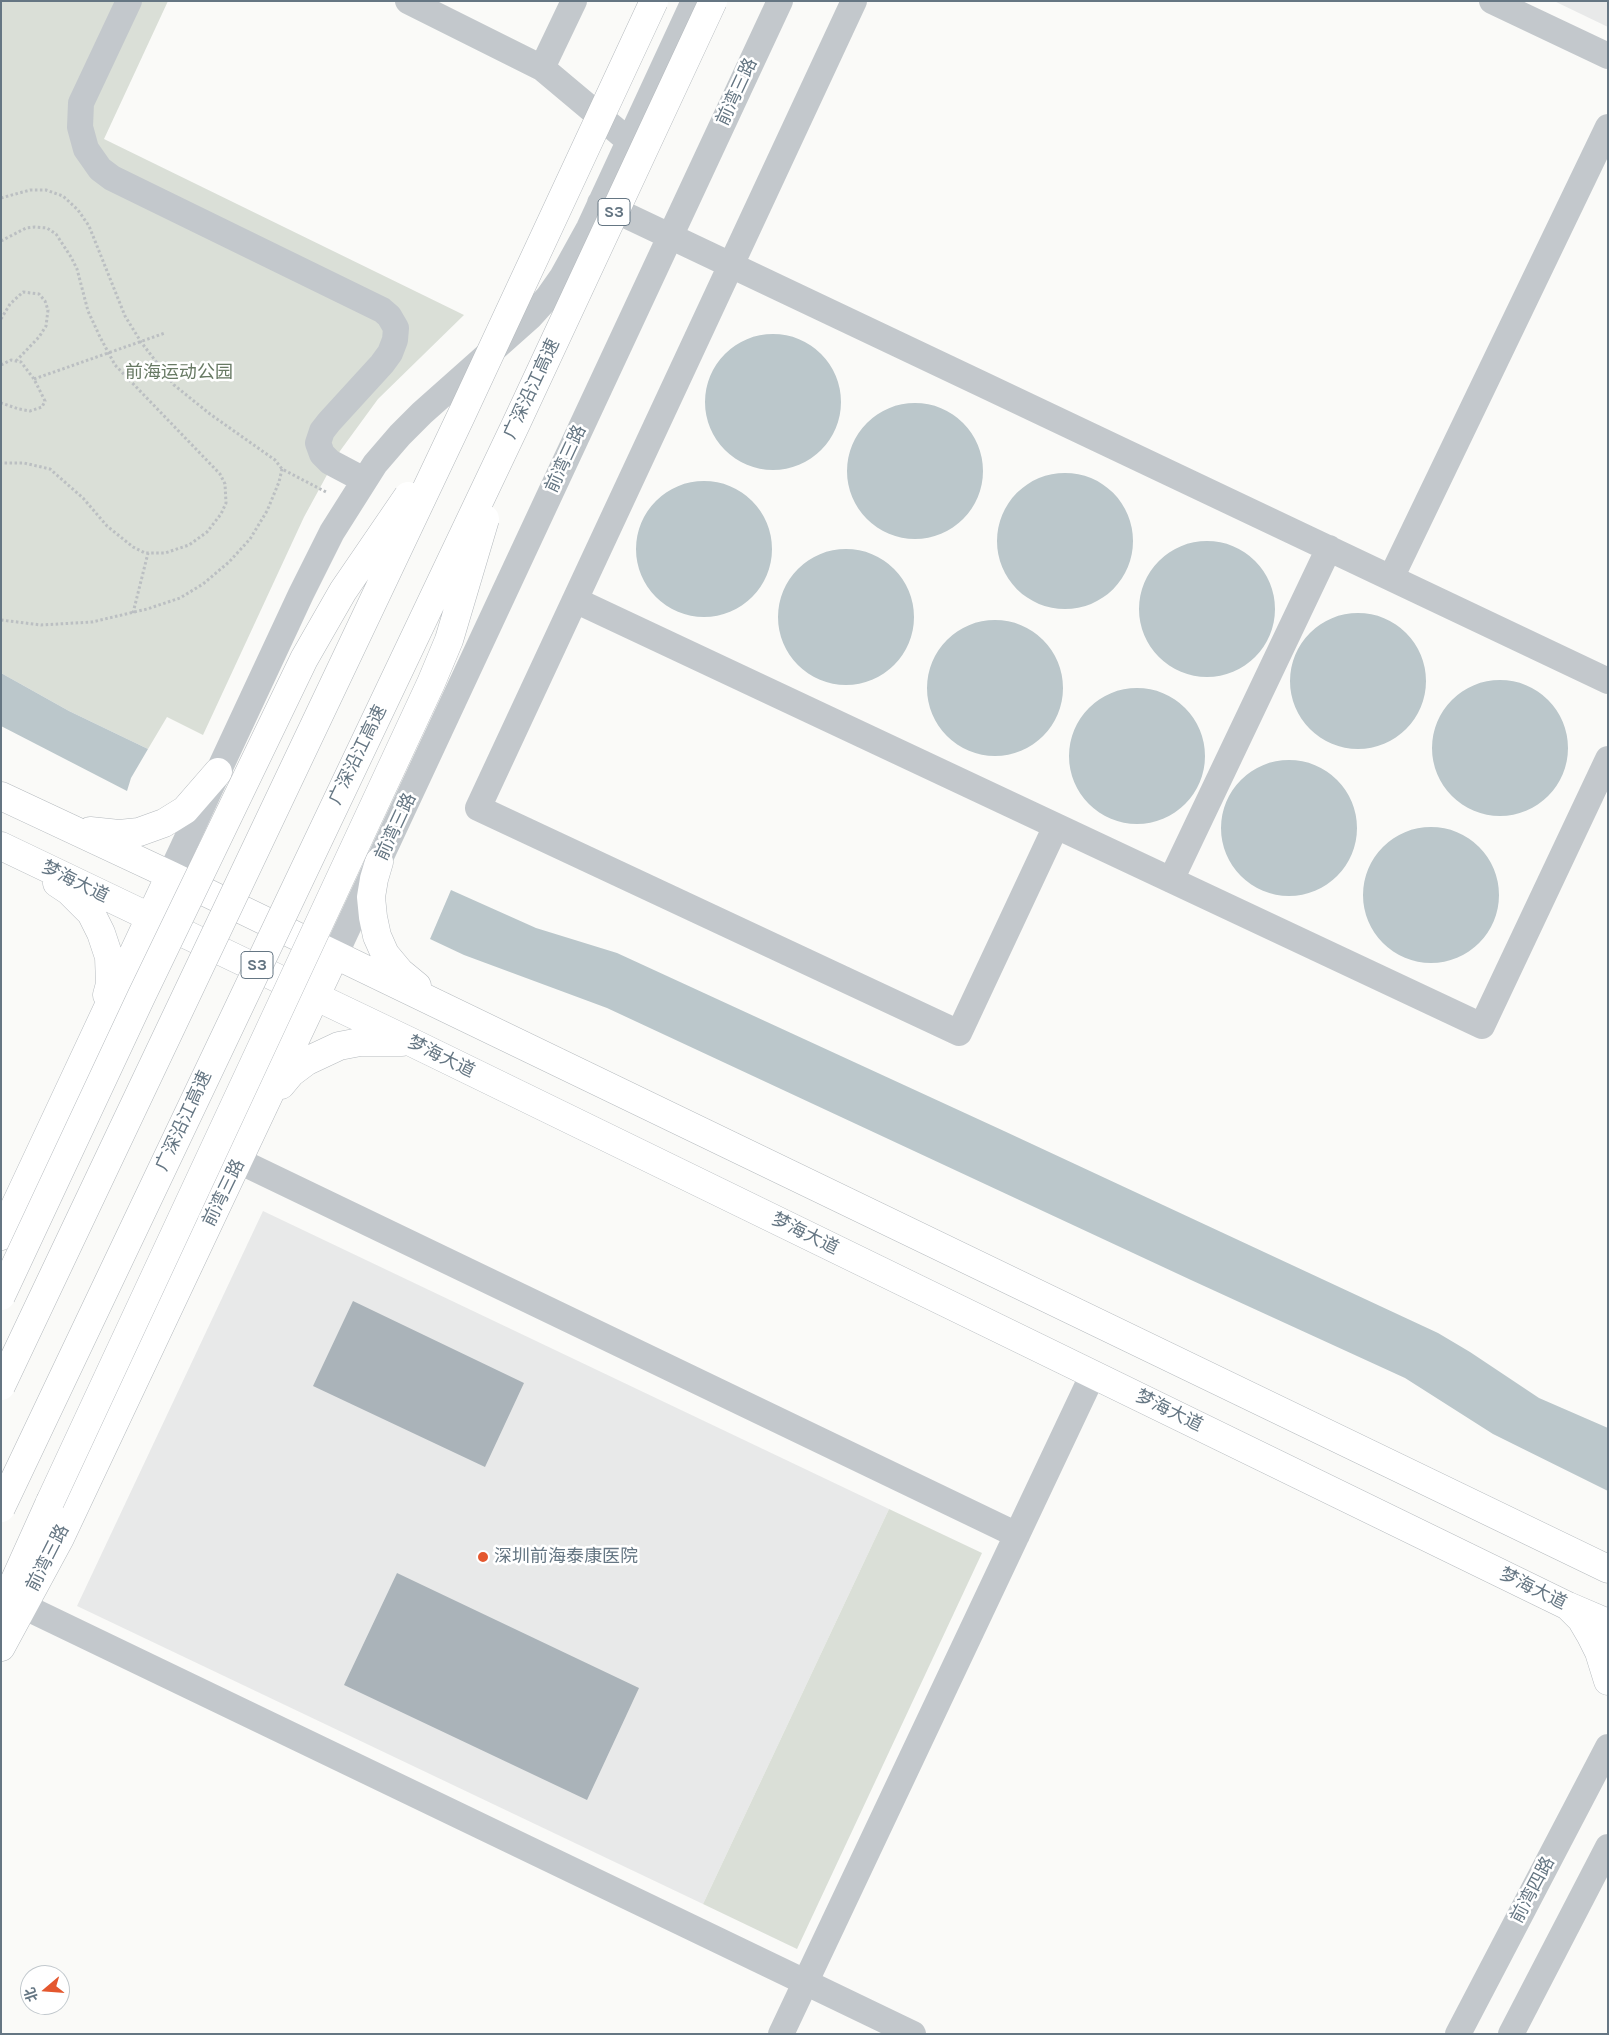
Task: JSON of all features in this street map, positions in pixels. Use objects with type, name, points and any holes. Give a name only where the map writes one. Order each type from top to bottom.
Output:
[{"type":"main road","points":[[1,1386],[461,416],[654,1]]},
{"type":"main road","name":"广深沿江高速","points":[[1,1508],[516,424],[713,1]]},
{"type":"main road","points":[[1,1296],[304,659],[343,591],[438,454],[461,416]]},
{"type":"main road","points":[[12,1609],[50,1502],[431,683],[449,640],[499,471],[516,424]]},
{"type":"main road","points":[[64,826],[119,834],[139,832],[164,823],[185,810],[218,772]]},
{"type":"main road","points":[[1,796],[170,875],[1600,1562]]},
{"type":"main road","points":[[4,847],[69,891],[90,913],[94,920],[101,933],[109,957],[110,984],[100,1025]]},
{"type":"main road","name":"梦海大道","points":[[4,847],[413,1043],[1568,1606],[1608,1623]]},
{"type":"main road","points":[[379,862],[371,897],[372,917],[377,936],[385,954],[400,972],[441,1006]]},
{"type":"main road","points":[[1,1236],[170,875]]},
{"type":"main road","name":"前湾三路","points":[[1,1647],[12,1609],[60,1538],[336,955]]},
{"type":"main road","points":[[270,1097],[291,1073],[307,1061],[339,1046],[381,1041],[413,1043]]},
{"type":"main road","points":[[1568,1606],[1581,1619],[1591,1636],[1599,1652],[1608,1681]]},
{"type":"street","points":[[129,1],[81,103],[80,127],[86,149],[100,169],[112,178],[382,310],[389,316],[396,328],[390,353],[329,422],[322,431],[318,443],[322,454],[330,462],[364,480]]},
{"type":"street","points":[[408,1],[542,68],[629,141]]},
{"type":"street","points":[[542,68],[574,1]]},
{"type":"street","points":[[170,875],[332,532],[375,464],[422,413],[530,317],[548,298],[576,253],[694,1]]},
{"type":"street","name":"前湾三路","points":[[336,955],[780,1]]},
{"type":"street","points":[[854,1],[478,808],[959,1033],[1056,826]]},
{"type":"street","points":[[1492,1],[1608,56]]},
{"type":"street","points":[[1391,578],[1608,127]]},
{"type":"street","points":[[600,203],[1608,680]]},
{"type":"street","points":[[1171,880],[1329,548]]},
{"type":"street","points":[[575,600],[1482,1026],[1608,758]]},
{"type":"street","points":[[239,1161],[1017,1535]]},
{"type":"street","points":[[781,2034],[1093,1374]]},
{"type":"street","points":[[12,1609],[913,2034]]},
{"type":"street","name":"前湾四路","points":[[1458,2034],[1608,1747]]},
{"type":"street","points":[[1510,2034],[1608,1847]]},
{"type":"path","points":[[1,198],[30,190],[46,190],[63,196],[78,210],[89,226],[125,316],[141,342],[174,385],[210,414],[275,460],[282,469],[326,492]]},
{"type":"path","points":[[1,241],[26,228],[47,228],[56,234],[77,269],[88,311],[115,365],[220,474],[225,484],[226,502],[222,514],[207,532],[189,545],[175,551],[155,554],[148,553],[133,547],[107,526],[64,480],[50,469],[24,463],[1,463]]},
{"type":"path","points":[[1,319],[10,304],[23,292],[39,294],[46,301],[48,310],[46,326],[40,337],[17,360],[1,365]]},
{"type":"path","points":[[34,379],[165,334]]},
{"type":"path","points":[[1,402],[30,411],[42,407],[45,402],[34,379],[25,366],[17,360]]},
{"type":"path","points":[[1,620],[41,625],[92,622],[133,613],[180,598],[203,584],[229,562],[250,539],[267,511],[280,482],[282,469]]},
{"type":"path","points":[[133,613],[148,553]]},
{"type":"shaded area","points":[[1554,1],[1608,1],[1608,27]]},
{"type":"shaded area","points":[[773,334],[799,339],[821,354],[836,376],[841,402],[836,428],[821,450],[799,465],[773,470],[747,465],[725,450],[710,428],[705,402],[710,376],[725,354],[747,339]]},
{"type":"shaded area","points":[[915,403],[941,408],[963,423],[978,445],[983,471],[978,497],[963,519],[941,534],[915,539],[889,534],[867,519],[852,497],[847,471],[852,445],[867,423],[889,408]]},
{"type":"shaded area","points":[[1065,473],[1091,478],[1113,493],[1128,515],[1133,541],[1128,567],[1113,589],[1091,604],[1065,609],[1039,604],[1017,589],[1002,567],[997,541],[1002,515],[1017,493],[1039,478]]},
{"type":"shaded area","points":[[704,481],[730,486],[752,501],[767,523],[772,549],[767,575],[752,597],[730,612],[704,617],[678,612],[656,597],[641,575],[636,549],[641,523],[656,501],[678,486]]},
{"type":"shaded area","points":[[1207,541],[1233,546],[1255,561],[1270,583],[1275,609],[1270,635],[1255,657],[1233,672],[1207,677],[1181,672],[1159,657],[1144,635],[1139,609],[1144,583],[1159,561],[1181,546]]},
{"type":"shaded area","points":[[846,549],[872,554],[894,569],[909,591],[914,617],[909,643],[894,665],[872,680],[846,685],[820,680],[798,665],[783,643],[778,617],[783,591],[798,569],[820,554]]},
{"type":"shaded area","points":[[1358,613],[1384,618],[1406,633],[1421,655],[1426,681],[1421,707],[1406,729],[1384,744],[1358,749],[1332,744],[1310,729],[1295,707],[1290,681],[1295,655],[1310,633],[1332,618]]},
{"type":"shaded area","points":[[995,620],[1021,625],[1043,640],[1058,662],[1063,688],[1058,714],[1043,736],[1021,751],[995,756],[969,751],[947,736],[932,714],[927,688],[932,662],[947,640],[969,625]]},
{"type":"shaded area","points":[[1,673],[69,711],[148,749],[131,778],[127,791],[1,726]]},
{"type":"shaded area","points":[[1500,680],[1526,685],[1548,700],[1563,722],[1568,748],[1563,774],[1548,796],[1526,811],[1500,816],[1474,811],[1452,796],[1437,774],[1432,748],[1437,722],[1452,700],[1474,685]]},
{"type":"shaded area","points":[[1137,688],[1163,693],[1185,708],[1200,730],[1205,756],[1200,782],[1185,804],[1163,819],[1137,824],[1111,819],[1089,804],[1074,782],[1069,756],[1074,730],[1089,708],[1111,693]]},
{"type":"shaded area","points":[[1289,760],[1315,765],[1337,780],[1352,802],[1357,828],[1352,854],[1337,876],[1315,891],[1289,896],[1263,891],[1241,876],[1226,854],[1221,828],[1226,802],[1241,780],[1263,765]]},
{"type":"shaded area","points":[[1431,827],[1457,832],[1479,847],[1494,869],[1499,895],[1494,921],[1479,943],[1457,958],[1431,963],[1405,958],[1383,943],[1368,921],[1363,895],[1368,869],[1383,847],[1405,832]]},
{"type":"shaded area","points":[[451,890],[536,928],[617,953],[1438,1333],[1539,1398],[1608,1428],[1608,1491],[1493,1434],[1405,1378],[607,1008],[464,955],[430,939]]},
{"type":"shaded area","name":"深圳前海泰康医院","points":[[263,1211],[889,1509],[703,1904],[77,1606]]},
{"type":"green space","name":"前海运动公园","points":[[1,1],[168,1],[104,139],[464,315],[378,399],[340,451],[304,517],[203,735],[167,717],[148,749],[69,711],[1,673]]},
{"type":"green space","points":[[889,1509],[982,1553],[797,1949],[703,1904]]},
{"type":"building","points":[[353,1301],[524,1383],[485,1467],[313,1386]]},
{"type":"building","points":[[397,1573],[639,1688],[587,1800],[344,1685]]},
{"type":"place","name":"深圳前海泰康医院","points":[[483,1557]]}]
